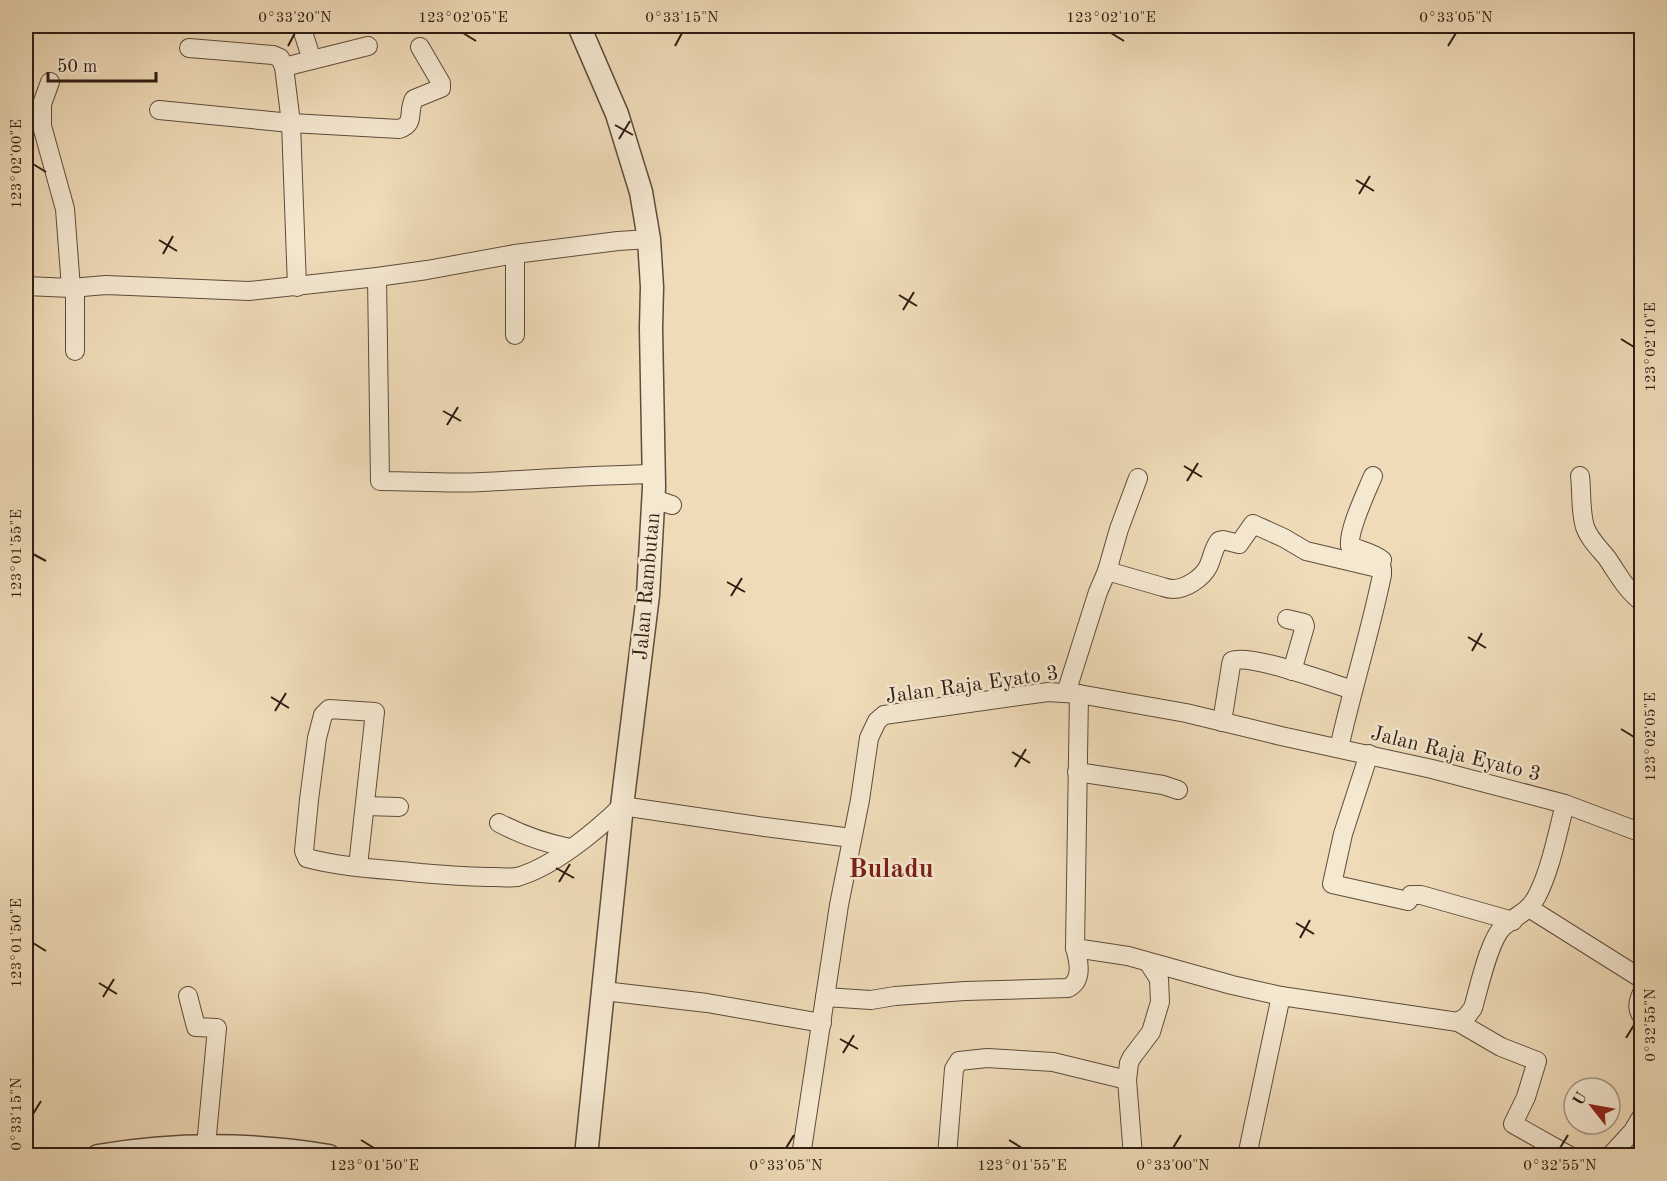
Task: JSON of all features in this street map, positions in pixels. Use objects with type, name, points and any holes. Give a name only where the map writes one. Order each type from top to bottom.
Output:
[{"type":"street","points":[[301,26],[312,60]]},
{"type":"street","name":"Jalan Rambutan","points":[[579,26],[617,114],[640,192],[649,239],[652,287],[654,474],[663,502],[648,595],[622,806],[585,1155]]},
{"type":"street","points":[[284,67],[368,46]]},
{"type":"street","points":[[159,110],[291,123],[399,129],[406,127],[410,122],[414,99],[441,88],[441,82],[420,47]]},
{"type":"street","points":[[189,48],[273,55],[280,58],[284,67],[291,123],[297,287]]},
{"type":"street","points":[[50,82],[42,104],[42,126],[65,209],[73,288],[75,351]]},
{"type":"street","points":[[26,286],[73,288],[106,285],[249,291],[377,277],[515,254],[649,239]]},
{"type":"street","points":[[514,335],[515,254]]},
{"type":"street","points":[[377,277],[380,481],[480,482],[558,479],[590,475],[654,474]]},
{"type":"street","points":[[1339,748],[1382,575],[1380,568],[1382,560],[1379,557],[1350,546],[1358,514],[1373,476]]},
{"type":"street","points":[[1580,476],[1580,503],[1589,537],[1626,588],[1641,602]]},
{"type":"street","points":[[825,997],[871,1000],[965,991],[1068,988],[1075,983],[1080,964],[1075,948],[1077,772],[1072,693],[1098,592],[1138,478]]},
{"type":"street","points":[[1107,571],[1163,587],[1180,588],[1203,575],[1219,541],[1239,544],[1252,524],[1317,554],[1380,568]]},
{"type":"street","points":[[1287,619],[1304,623],[1305,626],[1292,671]]},
{"type":"street","points":[[1222,722],[1232,661],[1238,658],[1292,671],[1353,690]]},
{"type":"street","name":"Jalan Raja Eyato 3","points":[[801,1155],[839,905],[870,738],[877,721],[884,714],[1048,692],[1072,693],[1186,713],[1454,774],[1565,804],[1641,833]]},
{"type":"street","points":[[358,866],[375,712],[329,709],[323,715],[317,738],[304,852],[307,858],[358,866],[467,878],[514,877],[534,871],[552,861],[606,821],[622,806],[852,838]]},
{"type":"street","points":[[1369,754],[1344,834],[1332,884],[1408,901],[1411,895],[1421,895],[1513,921]]},
{"type":"street","points":[[1077,772],[1163,784],[1178,790]]},
{"type":"street","points":[[1458,1022],[1473,1008],[1495,938],[1503,927],[1529,908],[1537,896],[1548,868],[1565,804]]},
{"type":"street","points":[[365,806],[399,807]]},
{"type":"street","points":[[499,823],[536,840],[570,848]]},
{"type":"street","points":[[1529,908],[1641,980]]},
{"type":"street","points":[[1075,948],[1128,956],[1281,996],[1458,1022],[1501,1047],[1537,1061],[1526,1098],[1513,1124],[1570,1155]]},
{"type":"street","points":[[1133,1155],[1126,1080],[1129,1063],[1151,1032],[1160,1002],[1159,979],[1148,962]]},
{"type":"street","points":[[604,991],[706,1003],[822,1023]]},
{"type":"street","points":[[1641,993],[1637,1002],[1641,1016]]},
{"type":"street","points":[[188,996],[196,1027],[217,1028],[209,1149]]},
{"type":"street","points":[[1247,1155],[1281,996]]},
{"type":"street","points":[[947,1155],[954,1069],[959,1060],[987,1058],[1053,1062],[1126,1080]]},
{"type":"street","points":[[1610,1155],[1633,1131],[1641,1116]]},
{"type":"street","points":[[98,1155],[209,1149],[301,1151],[329,1155]]},
{"type":"district","name":"Buladu","points":[[891,868]]}]
